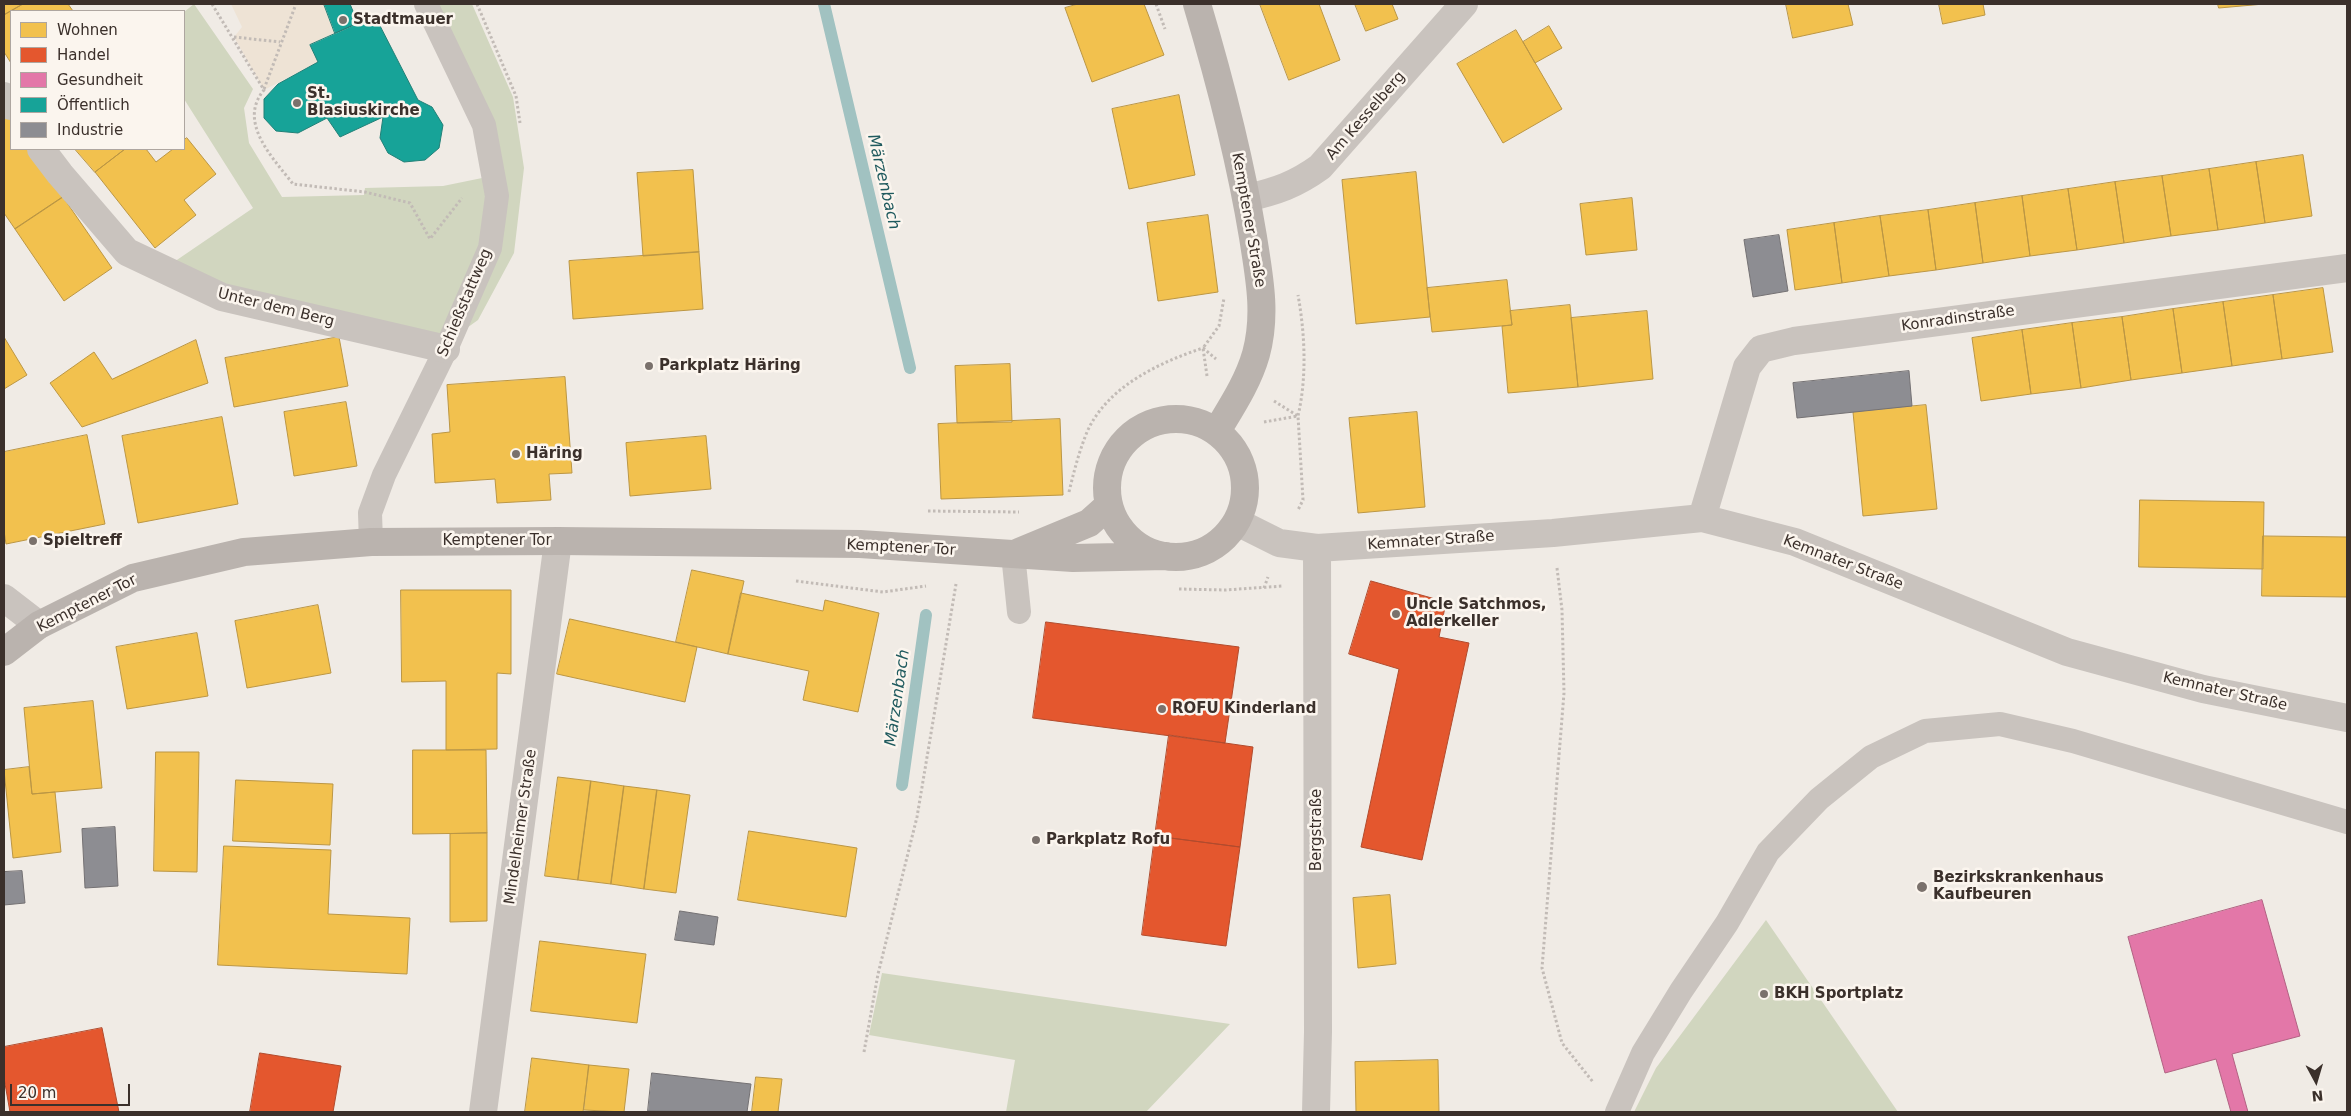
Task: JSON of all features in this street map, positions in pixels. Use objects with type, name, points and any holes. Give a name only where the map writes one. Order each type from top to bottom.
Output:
[{"type":"main road","name":"Kemptener Straße","points":[[1197,4],[1221,86],[1246,198],[1263,310],[1256,353],[1245,384],[1217,431]]},
{"type":"main road","points":[[1173,418],[1199,422],[1217,431],[1230,443],[1241,461],[1245,479],[1244,502],[1237,522],[1217,544],[1195,555],[1166,556],[1150,552],[1135,544],[1118,527],[1108,506],[1106,493],[1107,474],[1111,461],[1121,445],[1138,429],[1160,420],[1173,418]]},
{"type":"main road","name":"Kemptener Tor","points":[[1013,554],[1089,523],[1108,506]]},
{"type":"main road","name":"Kemptener Tor","points":[[4,652],[39,625],[133,578],[244,552],[371,542],[558,541],[860,544],[1073,558],[1166,556]]},
{"type":"street","name":"Am Kesselberg","points":[[1246,198],[1280,191],[1301,181],[1320,167],[1464,4]]},
{"type":"street","name":"Unter dem Berg","points":[[43,150],[60,174],[127,252],[222,297],[446,349]]},
{"type":"street","name":"Konradinstraße","points":[[1702,518],[1747,367],[1761,349],[1794,341],[2341,268]]},
{"type":"street","name":"Kemnater Straße","points":[[1237,522],[1279,543],[1317,548],[1553,533],[1702,518],[1796,542],[2067,652],[2203,689],[2347,719]]},
{"type":"street","name":"Mindelheimer Straße","points":[[483,1112],[558,541]]},
{"type":"street","name":"Bergstraße","points":[[1316,1112],[1318,1032],[1317,548]]},
{"type":"street","points":[[4,598],[39,625]]},
{"type":"lane","name":"Schießstattweg","points":[[371,542],[370,513],[384,475],[446,349],[490,248],[497,196],[484,125],[426,4]]},
{"type":"lane","points":[[1013,554],[1019,612]]},
{"type":"lane","points":[[1617,1112],[1643,1053],[1681,991],[1727,923],[1768,852],[1819,799],[1871,757],[1925,732],[2000,724],[2073,742],[2347,822]]},
{"type":"path","points":[[212,4],[234,37],[264,90]]},
{"type":"path","points":[[296,4],[280,42],[264,90],[255,100],[254,118],[261,142],[293,184],[365,192],[410,203],[430,239],[467,192]]},
{"type":"path","points":[[234,37],[280,42]]},
{"type":"path","points":[[1298,416],[1302,400],[1304,352],[1299,299]]},
{"type":"path","points":[[1203,348],[1219,326]]},
{"type":"path","points":[[1558,573],[1562,610],[1564,693],[1542,968],[1562,1043],[1598,1089]]},
{"type":"path","points":[[864,1052],[878,974],[917,817],[957,581]]},
{"type":"green space","points":[[194,4],[253,89],[244,108],[249,143],[282,197],[364,195],[365,188],[443,186],[487,177],[483,248],[443,339],[224,290],[171,264],[253,208],[185,101],[185,11]]},
{"type":"green space","points":[[436,4],[472,4],[513,97],[524,168],[514,253],[478,320],[457,335],[503,196]]},
{"type":"green space","name":"BKH Sportplatz","points":[[1766,920],[1898,1112],[1634,1112],[1656,1068]]},
{"type":"green space","points":[[882,973],[1230,1024],[1146,1112],[1006,1112],[1015,1060],[869,1035]]},
{"type":"shaded area","points":[[231,4],[324,4],[335,33],[310,45],[318,62],[264,90],[234,37],[242,27]]},
{"type":"building: Wohnen","points":[[4,4],[23,4],[10,10],[4,15]]},
{"type":"building: Wohnen","points":[[23,4],[68,4],[72,10],[13,10]]},
{"type":"building: Wohnen","points":[[1078,4],[1144,4],[1164,55],[1092,82],[1065,8]]},
{"type":"building: Wohnen","points":[[1260,4],[1319,4],[1340,60],[1289,80]]},
{"type":"building: Wohnen","points":[[1355,4],[1392,4],[1398,19],[1366,31]]},
{"type":"building: Wohnen","points":[[1786,4],[1848,4],[1853,25],[1793,38]]},
{"type":"building: Wohnen","points":[[1939,4],[1983,4],[1985,15],[1943,24]]},
{"type":"building: Wohnen","points":[[2218,4],[2264,4],[2219,8]]},
{"type":"building: Wohnen","points":[[10,12],[10,61],[4,52],[4,15]]},
{"type":"building: Wohnen","points":[[1549,26],[1562,48],[1535,63],[1523,42]]},
{"type":"building: Wohnen","points":[[1516,30],[1562,109],[1503,143],[1457,64]]},
{"type":"building: Wohnen","points":[[1179,95],[1195,175],[1129,189],[1112,109]]},
{"type":"building: Wohnen","points":[[4,110],[10,119],[10,150],[31,150],[63,197],[15,229],[4,213]]},
{"type":"building: Wohnen","points":[[187,138],[216,174],[184,200],[196,215],[155,248],[95,172],[124,150],[147,150],[156,162],[172,150],[185,150],[185,139]]},
{"type":"building: Wohnen","points":[[76,150],[124,150],[95,172]]},
{"type":"building: Wohnen","points":[[2303,155],[2312,216],[2265,223],[2256,162]]},
{"type":"building: Wohnen","points":[[2256,162],[2265,223],[2218,230],[2209,169]]},
{"type":"building: Wohnen","points":[[2209,169],[2218,230],[2171,236],[2162,176]]},
{"type":"building: Wohnen","points":[[693,170],[699,252],[643,256],[637,173]]},
{"type":"building: Wohnen","points":[[1416,172],[1430,317],[1356,324],[1342,180]]},
{"type":"building: Wohnen","points":[[2162,176],[2171,236],[2124,243],[2115,182]]},
{"type":"building: Wohnen","points":[[2115,182],[2124,243],[2077,250],[2068,189]]},
{"type":"building: Wohnen","points":[[2068,189],[2077,250],[2030,256],[2022,196]]},
{"type":"building: Wohnen","points":[[2022,196],[2030,256],[1983,263],[1975,203]]},
{"type":"building: Wohnen","points":[[63,197],[112,268],[64,301],[15,229]]},
{"type":"building: Wohnen","points":[[1632,198],[1637,250],[1586,255],[1580,204]]},
{"type":"building: Wohnen","points":[[1975,203],[1983,263],[1936,270],[1928,210]]},
{"type":"building: Wohnen","points":[[1928,210],[1936,270],[1889,276],[1880,216]]},
{"type":"building: Wohnen","points":[[1208,215],[1218,292],[1158,301],[1147,223]]},
{"type":"building: Wohnen","points":[[1880,216],[1889,276],[1842,283],[1834,223]]},
{"type":"building: Wohnen","points":[[1834,223],[1842,283],[1795,290],[1787,230]]},
{"type":"building: Wohnen","points":[[699,252],[703,309],[573,319],[569,261]]},
{"type":"building: Wohnen","points":[[1507,280],[1512,325],[1432,332],[1427,288]]},
{"type":"building: Wohnen","points":[[2323,288],[2333,352],[2282,359],[2273,295]]},
{"type":"building: Wohnen","points":[[2273,295],[2282,359],[2232,366],[2223,302]]},
{"type":"building: Wohnen","points":[[2223,302],[2232,366],[2182,373],[2173,309]]},
{"type":"building: Wohnen","points":[[1570,305],[1578,387],[1508,393],[1502,326],[1512,325],[1510,311]]},
{"type":"building: Wohnen","points":[[2173,309],[2182,373],[2131,380],[2122,317]]},
{"type":"building: Wohnen","points":[[1647,311],[1653,379],[1578,387],[1571,318]]},
{"type":"building: Wohnen","points":[[2122,317],[2131,380],[2081,388],[2072,323]]},
{"type":"building: Wohnen","points":[[2072,323],[2081,388],[2031,394],[2022,330]]},
{"type":"building: Wohnen","points":[[2022,330],[2031,394],[1981,401],[1972,338]]},
{"type":"building: Wohnen","points":[[4,337],[27,375],[4,389]]},
{"type":"building: Wohnen","points":[[339,337],[348,386],[234,407],[225,358]]},
{"type":"building: Wohnen","points":[[196,340],[208,383],[82,427],[50,383],[94,352],[112,379]]},
{"type":"building: Wohnen","points":[[1010,364],[1012,422],[957,423],[955,366]]},
{"type":"building: Wohnen","points":[[565,377],[572,473],[549,474],[551,500],[497,503],[495,479],[435,483],[432,434],[450,432],[447,385]]},
{"type":"building: Wohnen","points":[[346,402],[357,466],[294,476],[284,412]]},
{"type":"building: Wohnen","points":[[1926,405],[1937,509],[1863,516],[1853,412]]},
{"type":"building: Wohnen","points":[[1417,412],[1425,507],[1358,513],[1349,418]]},
{"type":"building: Wohnen","points":[[222,417],[238,504],[138,523],[122,436]]},
{"type":"building: Wohnen","points":[[1060,419],[1063,495],[941,499],[938,424]]},
{"type":"building: Wohnen","points":[[87,435],[105,524],[6,544],[4,531],[4,452]]},
{"type":"building: Wohnen","points":[[706,436],[711,489],[630,496],[626,443]]},
{"type":"building: Wohnen","points":[[2140,500],[2264,502],[2263,569],[2139,567]]},
{"type":"building: Wohnen","points":[[2263,536],[2347,537],[2347,597],[2262,596]]},
{"type":"building: Wohnen","points":[[692,570],[744,581],[728,654],[676,642]]},
{"type":"building: Wohnen","points":[[401,590],[511,590],[511,674],[497,673],[497,749],[446,750],[446,681],[402,682]]},
{"type":"building: Wohnen","points":[[741,593],[823,611],[825,600],[879,613],[858,712],[803,700],[809,671],[728,654]]},
{"type":"building: Wohnen","points":[[318,605],[331,673],[247,688],[235,621]]},
{"type":"building: Wohnen","points":[[570,619],[697,647],[685,702],[557,674]]},
{"type":"building: Wohnen","points":[[197,633],[208,696],[127,709],[116,647]]},
{"type":"building: Wohnen","points":[[93,701],[102,788],[32,794],[24,708]]},
{"type":"building: Wohnen","points":[[413,750],[486,750],[487,833],[413,834]]},
{"type":"building: Wohnen","points":[[156,752],[199,752],[197,872],[154,871]]},
{"type":"building: Wohnen","points":[[29,767],[32,794],[55,792],[61,852],[13,858],[4,770]]},
{"type":"building: Wohnen","points":[[558,777],[591,781],[578,880],[545,876]]},
{"type":"building: Wohnen","points":[[236,780],[333,784],[330,845],[233,841]]},
{"type":"building: Wohnen","points":[[591,781],[624,786],[611,884],[578,880]]},
{"type":"building: Wohnen","points":[[624,786],[657,790],[644,889],[611,884]]},
{"type":"building: Wohnen","points":[[657,790],[690,795],[676,893],[644,889]]},
{"type":"building: Wohnen","points":[[749,831],[857,848],[846,917],[738,900]]},
{"type":"building: Wohnen","points":[[487,833],[487,921],[450,922],[450,834]]},
{"type":"building: Wohnen","points":[[224,846],[331,850],[328,914],[410,918],[407,974],[218,965]]},
{"type":"building: Wohnen","points":[[1390,895],[1396,964],[1358,968],[1353,898]]},
{"type":"building: Wohnen","points":[[540,941],[646,954],[637,1023],[531,1011]]},
{"type":"building: Wohnen","points":[[532,1058],[589,1065],[583,1112],[525,1112]]},
{"type":"building: Wohnen","points":[[1438,1060],[1439,1112],[1356,1112],[1355,1062]]},
{"type":"building: Wohnen","points":[[589,1065],[629,1069],[624,1112],[584,1110]]},
{"type":"building: Wohnen","points":[[756,1077],[782,1079],[778,1112],[752,1112]]},
{"type":"building: Handel","points":[[1371,581],[1446,602],[1439,637],[1469,643],[1422,860],[1361,847],[1399,669],[1349,654]]},
{"type":"building: Handel","points":[[1046,622],[1239,647],[1225,743],[1033,718]]},
{"type":"building: Handel","points":[[1169,735],[1253,747],[1240,847],[1155,836]]},
{"type":"building: Handel","points":[[1155,836],[1240,847],[1226,946],[1142,935]]},
{"type":"building: Handel","points":[[102,1028],[119,1112],[10,1112],[4,1078],[4,1047]]},
{"type":"building: Handel","points":[[260,1053],[341,1066],[333,1112],[250,1112]]},
{"type":"building: Gesundheit","points":[[2262,900],[2300,1036],[2232,1054],[2248,1112],[2231,1112],[2216,1059],[2165,1073],[2128,937]]},
{"type":"building: Öffentlich","name":"Stadtmauer","points":[[324,4],[350,4],[358,23],[335,33]]},
{"type":"building: Öffentlich","points":[[375,16],[418,100],[432,107],[443,125],[439,148],[425,160],[404,162],[388,153],[380,138],[383,117],[340,137],[327,118],[298,133],[276,131],[264,118],[264,99],[278,84],[318,62],[310,45]]},
{"type":"building: Industrie","points":[[1779,235],[1788,291],[1753,297],[1744,240]]},
{"type":"building: Industrie","points":[[1909,371],[1912,406],[1797,418],[1793,383]]},
{"type":"building: Industrie","points":[[115,827],[118,886],[85,888],[82,829]]},
{"type":"building: Industrie","points":[[22,871],[25,903],[4,905],[4,872]]},
{"type":"building: Industrie","points":[[680,911],[718,917],[714,945],[675,940]]},
{"type":"building: Industrie","points":[[652,1073],[751,1084],[747,1112],[648,1111]]},
{"type":"waterway","name":"Märzenbach","points":[[824,4],[910,368]]},
{"type":"waterway","name":"Märzenbach","points":[[902,785],[926,615]]},
{"type":"place","name":"Stadtmauer","points":[[343,20]]},
{"type":"place","name":"St. Blasiuskirche","points":[[297,103]]},
{"type":"place","name":"Parkplatz Häring","points":[[649,366]]},
{"type":"place","name":"Häring","points":[[516,454]]},
{"type":"place","name":"Spieltreff","points":[[33,541]]},
{"type":"place","name":"Uncle Satchmos, Adlerkeller","points":[[1396,614]]},
{"type":"place","name":"ROFU Kinderland","points":[[1162,709]]},
{"type":"place","name":"Parkplatz Rofu","points":[[1036,840]]},
{"type":"place","name":"Bezirkskrankenhaus Kaufbeuren","points":[[1922,887]]},
{"type":"place","name":"BKH Sportplatz","points":[[1764,994]]}]
